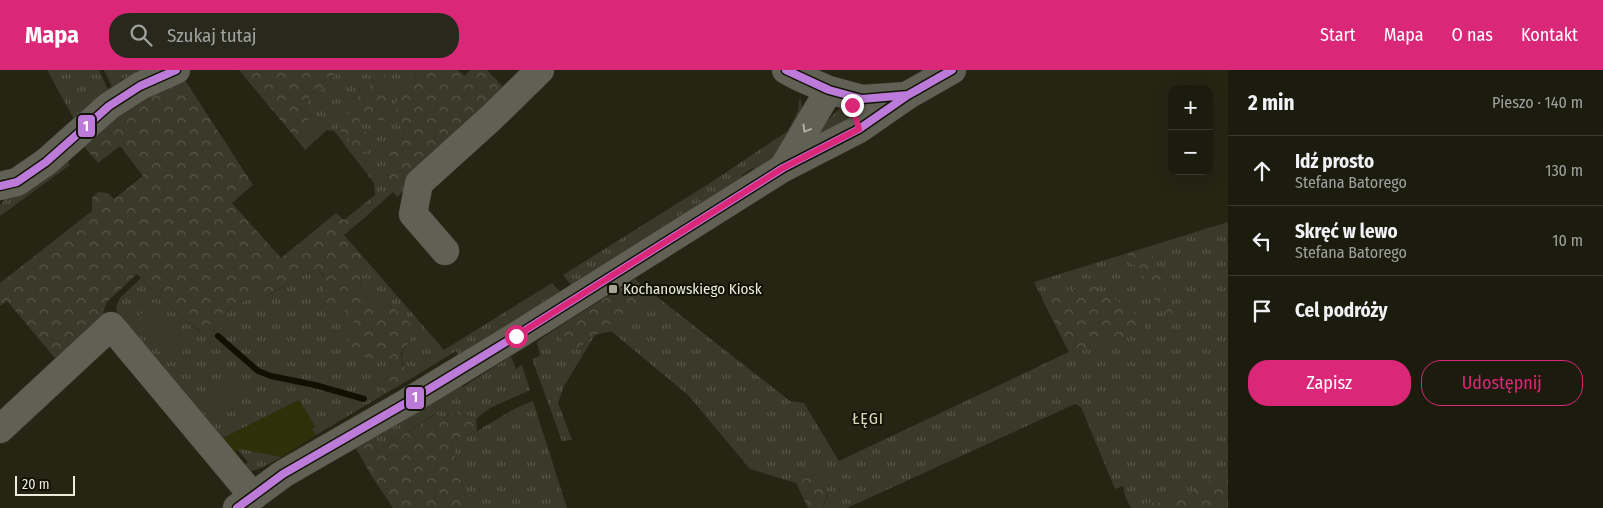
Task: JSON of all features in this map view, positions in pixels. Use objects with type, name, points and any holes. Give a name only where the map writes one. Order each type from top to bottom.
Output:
[{"type":"street","points":[[0,186],[17,182],[46,162],[109,106],[140,86],[176,70]]},
{"type":"street","points":[[445,251],[413,214],[419,183],[492,117],[540,70]]},
{"type":"street","points":[[786,70],[839,93],[862,99],[908,96]]},
{"type":"street","points":[[0,429],[111,326],[245,502],[283,474],[406,404],[783,168],[859,129],[908,96],[952,70]]},
{"type":"street","points":[[839,93],[859,129]]},
{"type":"street","points":[[783,168],[839,93]]},
{"type":"shaded area","points":[[299,400],[316,426],[312,429],[316,435],[282,457],[240,449],[234,453],[223,438]]},
{"type":"green space","points":[[47,70],[99,70],[109,92],[75,121]]},
{"type":"green space","points":[[104,70],[150,70],[122,79],[113,89]]},
{"type":"green space","points":[[239,70],[338,70],[324,89],[313,92],[304,107],[311,126],[298,141]]},
{"type":"green space","points":[[338,70],[411,70],[416,74],[415,86],[402,140],[387,174],[393,192],[363,219],[355,211],[375,195],[374,183],[334,131],[327,130],[305,150],[298,141],[311,126],[304,107],[313,92],[324,89]]},
{"type":"green space","points":[[411,70],[458,70],[465,76],[470,70],[487,70],[509,93],[397,197],[388,177],[387,162],[391,141],[402,140],[405,129],[398,125],[396,102],[403,88],[415,86],[416,74]]},
{"type":"green space","points":[[389,72],[392,79],[385,103],[390,115],[386,121],[378,120],[374,114],[360,120],[359,126],[367,133],[372,145],[368,151],[357,154],[349,140],[338,129],[344,116],[351,113],[352,103],[359,96],[365,97],[369,86]]},
{"type":"green space","points":[[183,77],[253,185],[232,203],[281,258],[336,213],[344,220],[355,211],[363,219],[344,235],[366,260],[361,269],[360,291],[371,302],[392,307],[411,324],[411,338],[401,354],[402,364],[412,378],[383,395],[378,385],[394,372],[390,361],[355,356],[347,337],[355,325],[343,308],[329,305],[321,292],[324,276],[319,270],[301,276],[264,297],[251,292],[246,300],[230,308],[218,330],[201,332],[178,315],[137,274],[106,303],[99,328],[60,364],[7,301],[0,306],[0,283],[92,211],[92,198],[98,192],[108,193],[114,199],[143,176],[120,146],[98,163],[82,144],[102,122]]},
{"type":"green space","points":[[799,99],[801,100],[802,112],[784,151],[755,170],[753,168],[742,175],[743,178],[572,286],[563,275],[710,183],[788,131],[798,111]]},
{"type":"green space","points":[[841,107],[852,117],[851,122],[822,137],[818,130]]},
{"type":"green space","points":[[65,156],[70,165],[0,216],[0,205],[7,197]]},
{"type":"green space","points":[[1228,222],[1228,508],[1131,508],[1125,496],[1123,486],[1115,489],[1081,407],[1075,404],[847,508],[823,508],[827,496],[823,470],[796,483],[750,469],[688,395],[611,331],[630,320],[647,289],[790,401],[804,403],[839,461],[1069,352],[1034,282]]},
{"type":"green space","points":[[1148,247],[1174,317],[1171,319],[1156,302],[1139,266],[1131,264],[1128,254]]},
{"type":"green space","points":[[366,260],[444,350],[552,283],[561,293],[459,357],[456,351],[412,378],[402,362],[402,354],[411,338],[392,307],[371,302],[360,291],[361,269]]},
{"type":"green space","points":[[319,270],[355,325],[390,361],[394,372],[378,385],[383,395],[316,435],[312,429],[315,426],[299,400],[223,438],[117,312],[116,307],[120,298],[141,278],[178,315],[200,332],[218,330],[230,308],[246,300],[251,292],[265,297],[301,276]]},
{"type":"green space","points":[[635,279],[647,289],[630,320],[611,331],[595,335],[578,349],[564,346],[557,328]]},
{"type":"green space","points":[[1096,284],[1100,295],[1118,301],[1128,310],[1145,320],[1145,331],[1069,352],[1042,299],[1048,295]]},
{"type":"green space","points":[[155,302],[190,345],[169,363],[133,320]]},
{"type":"green space","points":[[557,328],[564,346],[578,349],[595,335],[564,386],[558,403],[572,440],[562,441],[532,359],[540,356],[537,342]]},
{"type":"green space","points":[[511,356],[516,369],[522,365],[530,390],[490,408],[476,419],[459,411],[444,418],[435,414],[377,451],[369,435],[459,381],[463,387]]},
{"type":"green space","points":[[236,370],[253,391],[214,423],[197,402]]},
{"type":"green space","points":[[533,401],[567,508],[468,508],[451,441],[477,431],[516,408]]},
{"type":"green space","points":[[459,411],[476,419],[477,431],[451,441],[468,508],[393,508],[354,445],[369,435],[377,451],[436,414],[444,418]]},
{"type":"green space","points":[[238,450],[282,457],[250,472],[244,466],[248,462]]},
{"type":"green space","points":[[823,470],[827,489],[823,508],[808,508],[796,483]]},
{"type":"green space","points":[[1228,470],[1228,508],[1147,508],[1145,503],[1156,503],[1178,498]]},
{"type":"waterway","points":[[218,336],[258,371],[271,376],[315,385],[364,399]]},
{"type":"transit line","name":"1","points":[[0,186],[17,182],[46,162],[109,106],[140,86],[176,70]]},
{"type":"transit line","name":"1","points":[[786,70],[829,90],[862,99],[908,95],[919,89]]},
{"type":"transit line","name":"1","points":[[237,508],[283,474],[406,403],[516,336],[783,168],[859,129],[908,95],[952,70]]},
{"type":"place","name":"Kochanowskiego Kiosk","points":[[613,289]]},
{"type":"district","name":"ŁĘGI","points":[[868,418]]},
{"type":"route","points":[[516,336],[783,168],[859,129],[852,105]]}]
